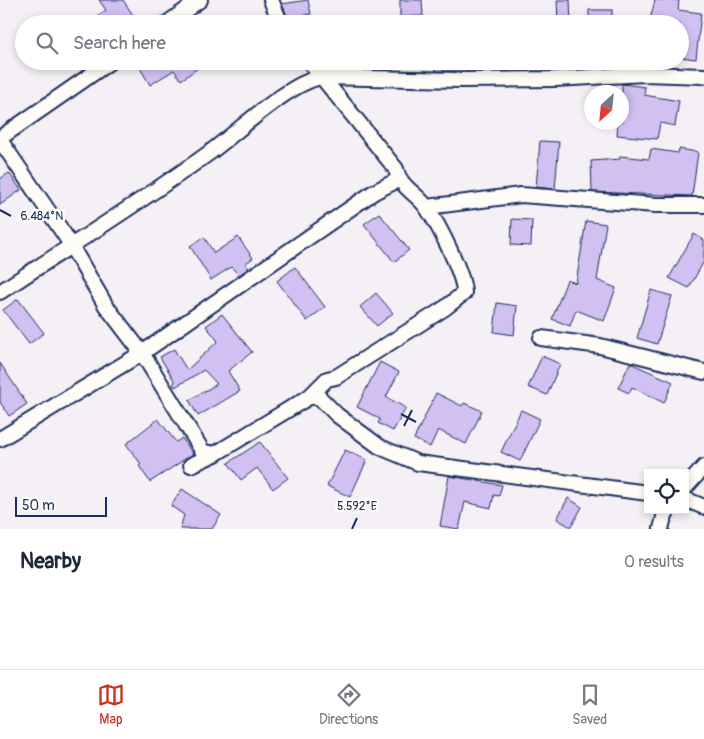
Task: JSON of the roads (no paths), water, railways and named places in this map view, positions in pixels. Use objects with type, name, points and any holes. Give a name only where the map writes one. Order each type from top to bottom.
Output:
[{"type":"street","points":[[179,15],[200,0]]},
{"type":"street","points":[[271,0],[277,15]]},
{"type":"street","points":[[98,70],[0,139],[71,246],[106,306],[142,353],[193,438],[203,452],[215,454]]},
{"type":"street","points":[[191,466],[215,454],[309,396],[326,379],[336,377],[445,308],[464,293],[459,271],[426,207],[398,180],[396,169],[316,70]]},
{"type":"street","points":[[0,292],[208,154],[289,92],[312,79],[321,77],[460,80],[645,74],[704,76]]},
{"type":"street","points":[[0,439],[142,353],[374,192],[398,180]]},
{"type":"street","points":[[426,207],[521,195],[656,205],[704,205]]},
{"type":"street","points":[[541,338],[600,346],[704,372]]},
{"type":"street","points":[[309,396],[319,397],[337,416],[380,447],[418,463],[644,493]]},
{"type":"street","points":[[689,484],[704,467]]},
{"type":"street","points":[[689,501],[704,507]]},
{"type":"street","points":[[661,529],[666,514]]}]
